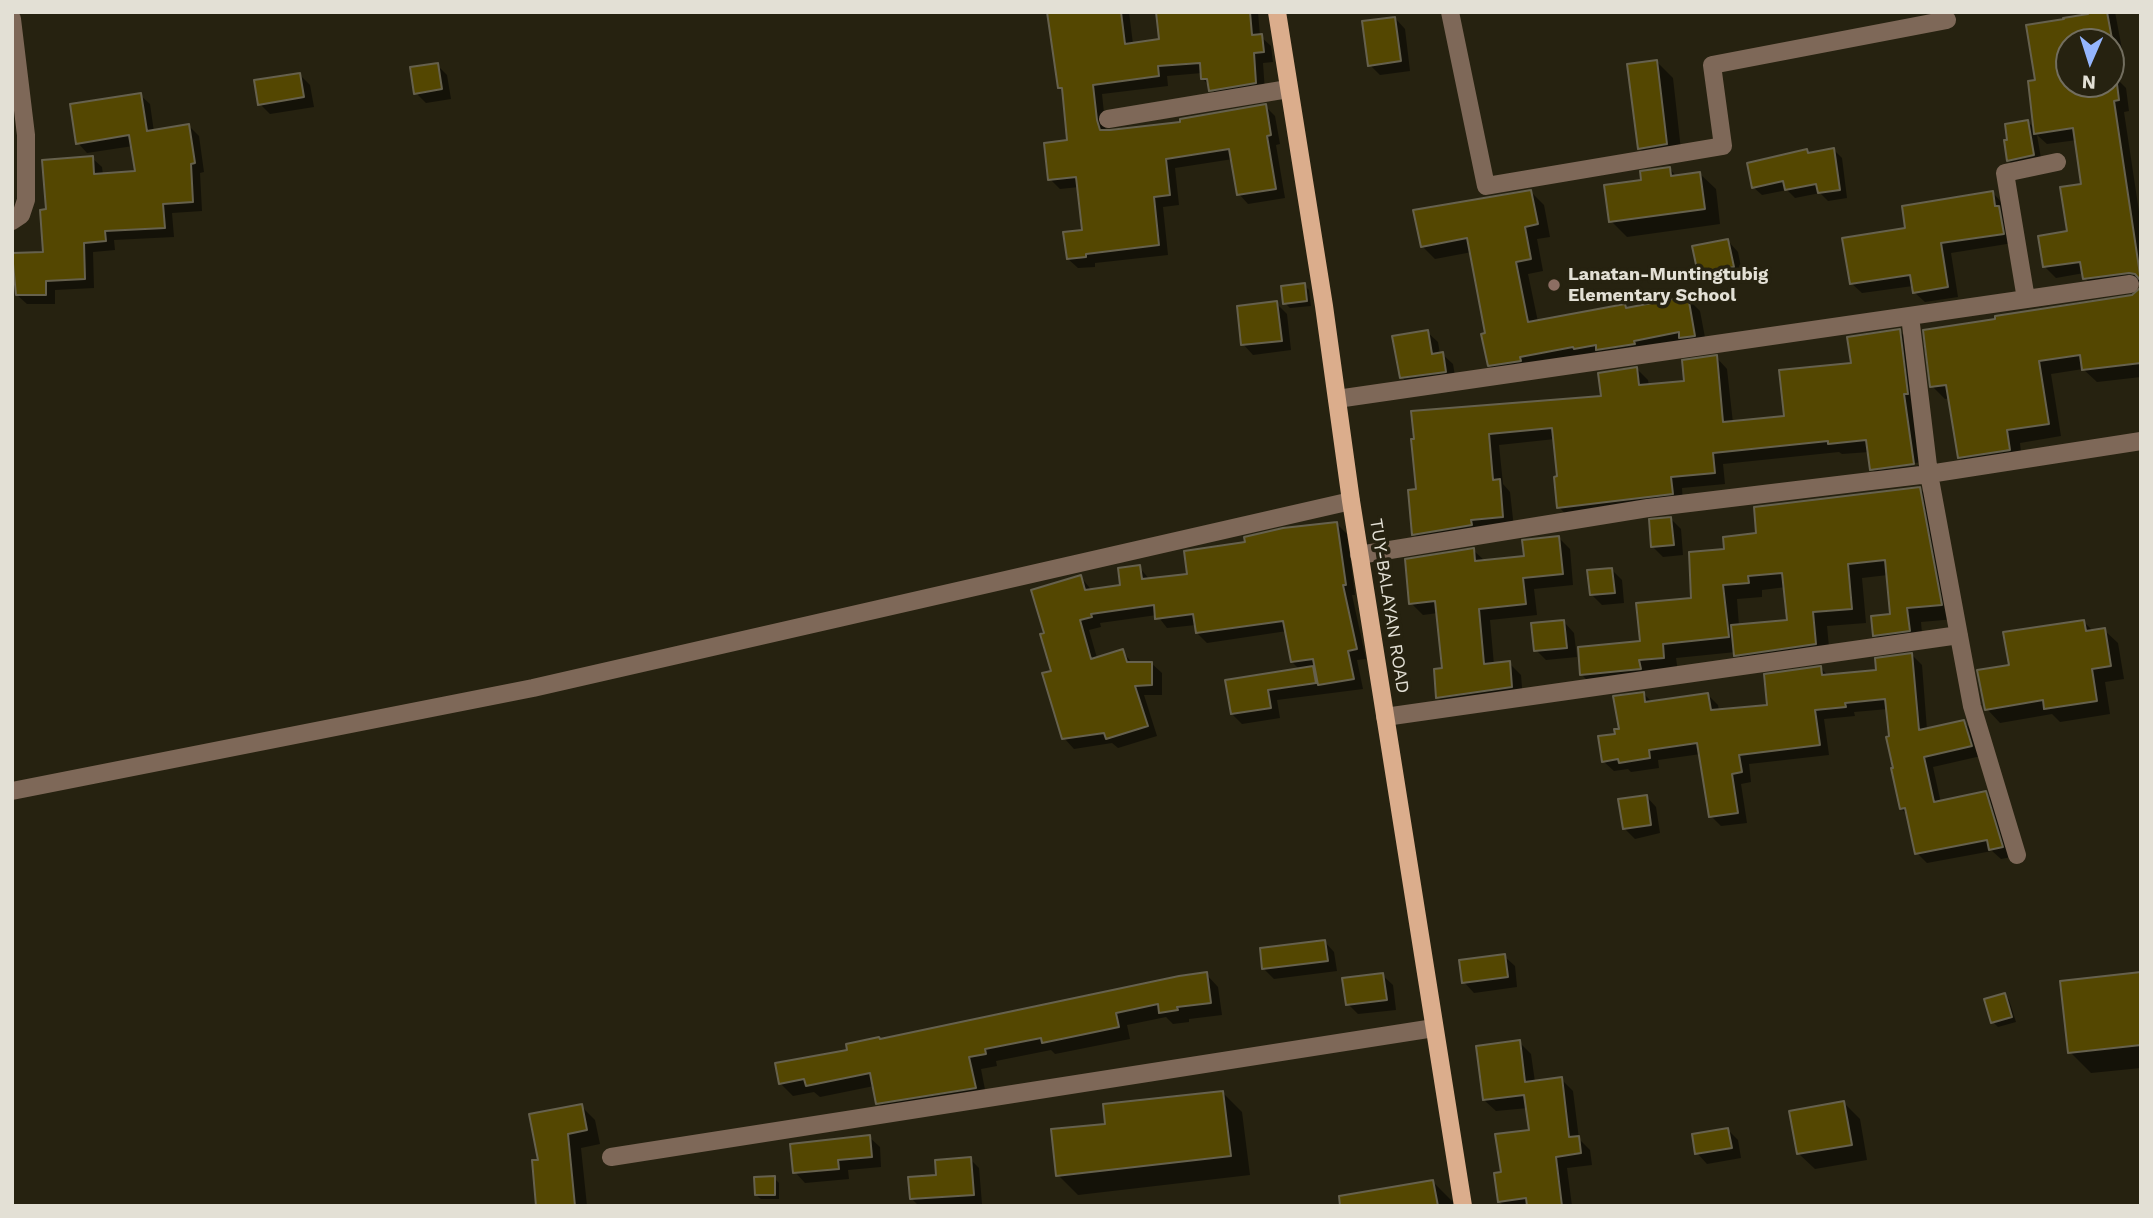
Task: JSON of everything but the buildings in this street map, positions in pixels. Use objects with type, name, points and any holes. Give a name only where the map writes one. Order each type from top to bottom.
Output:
[{"type":"main road","name":"TUY-BALAYAN ROAD","points":[[1277,12],[1324,306],[1359,555],[1462,1206]]},
{"type":"street","points":[[1451,12],[1486,187],[1723,146],[1712,65],[1947,20]]},
{"type":"street","points":[[12,19],[26,148],[26,200],[21,215],[12,221]]},
{"type":"street","points":[[1108,119],[1288,89]]},
{"type":"street","points":[[2026,299],[2005,173],[2057,162]]},
{"type":"street","points":[[1337,398],[2130,284]]},
{"type":"street","points":[[1910,316],[1929,474],[1972,706],[2017,855]]},
{"type":"street","points":[[1359,555],[1648,508],[1929,474],[2141,441]]},
{"type":"street","points":[[12,790],[533,688],[1351,501]]},
{"type":"street","points":[[1385,717],[1959,635]]},
{"type":"street","points":[[611,1157],[1434,1028]]},
{"type":"place","name":"Lanatan-Muntingtubig Elementary School","points":[[1554,285]]}]
